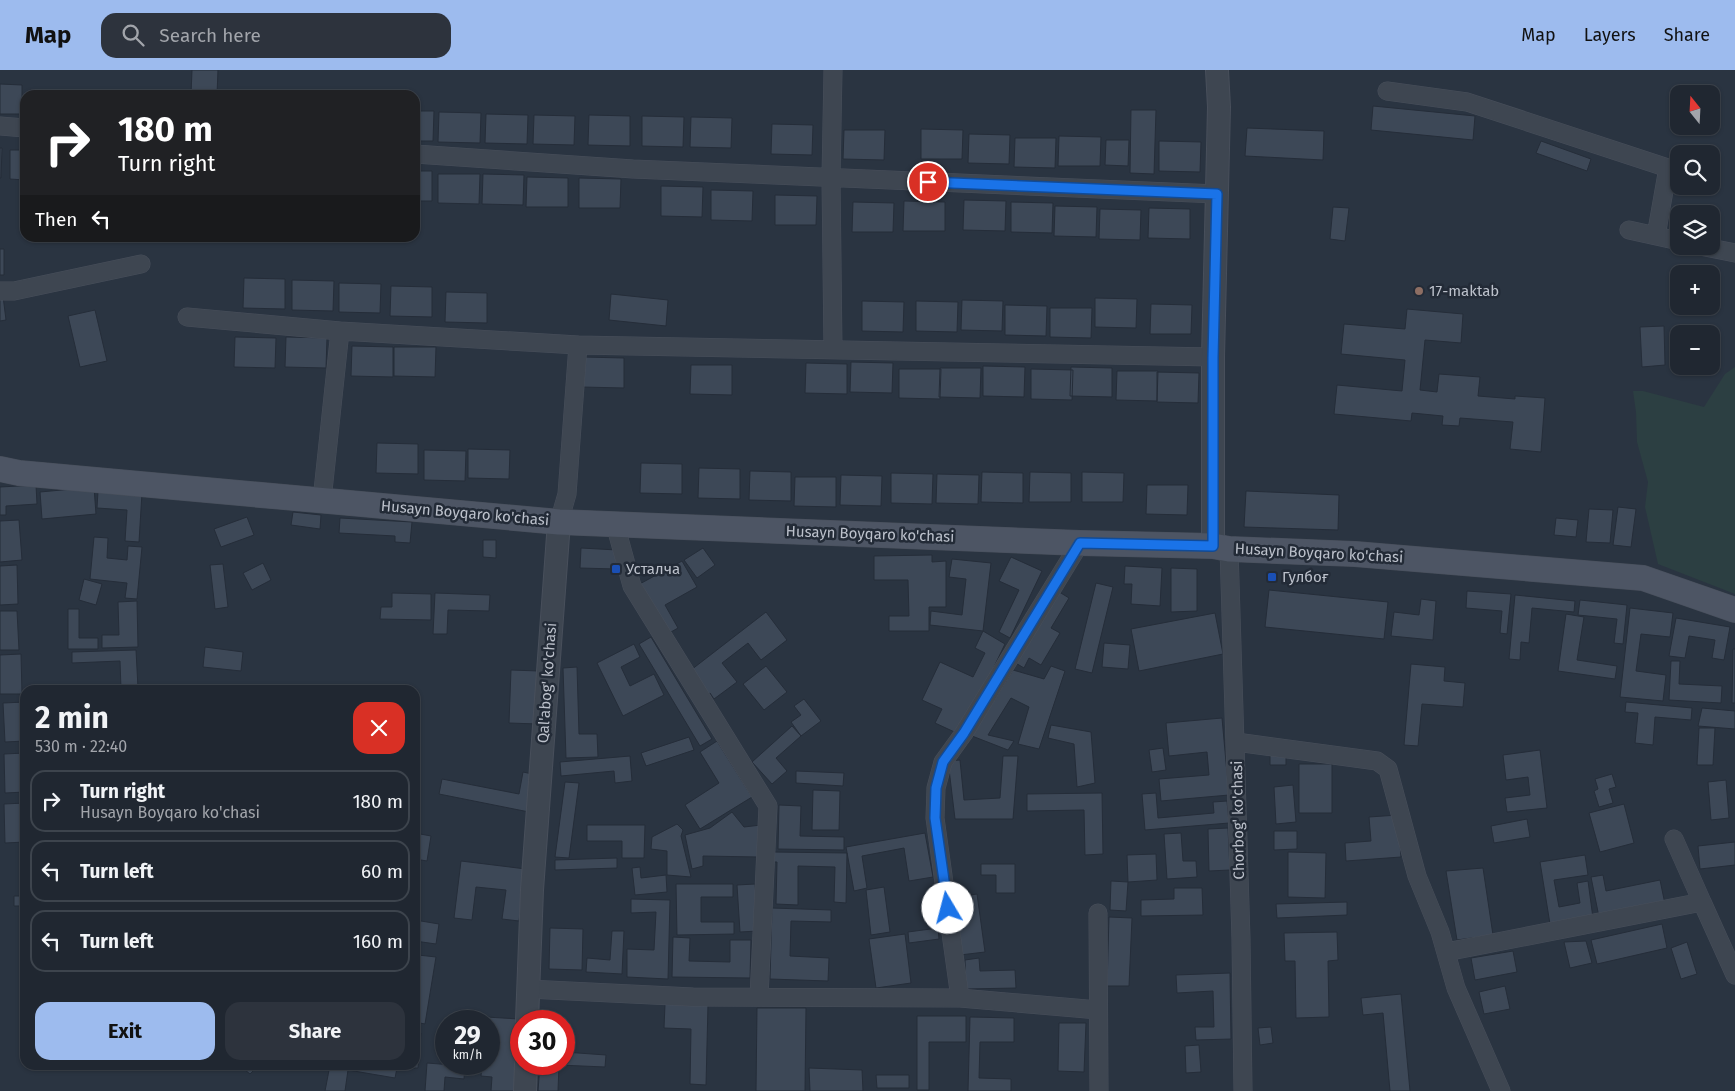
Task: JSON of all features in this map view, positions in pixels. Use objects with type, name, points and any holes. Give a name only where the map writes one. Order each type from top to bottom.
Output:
[{"type":"main road","name":"Husayn Boyqaro ko'chasi","points":[[0,469],[19,473],[559,522],[1221,547],[1355,554],[1643,578],[1735,610]]},
{"type":"street","points":[[833,70],[831,178],[833,350]]},
{"type":"street","points":[[1217,70],[1219,107],[1213,358],[1221,547]]},
{"type":"street","points":[[1387,91],[1467,102],[1668,168],[1656,236]]},
{"type":"street","points":[[0,126],[20,128]]},
{"type":"street","points":[[420,154],[634,170],[1217,194]]},
{"type":"street","points":[[1629,230],[1670,240]]},
{"type":"street","points":[[1720,251],[1735,254]]},
{"type":"street","points":[[0,291],[14,291],[141,264]]},
{"type":"street","points":[[187,317],[340,331],[578,345],[1213,358]]},
{"type":"street","points":[[322,500],[340,331]]},
{"type":"street","name":"Qal'abog' ko'chasi","points":[[527,1010],[532,890],[559,522],[567,494],[578,345]]},
{"type":"street","points":[[615,524],[632,586],[768,806],[759,997]]},
{"type":"street","points":[[960,998],[935,818],[936,788],[943,762],[964,733],[1080,543]]},
{"type":"street","name":"Сhorbog' ko'chasi","points":[[1221,547],[1236,742],[1243,1091]]},
{"type":"street","points":[[1236,742],[1377,761],[1388,769],[1417,876],[1440,932],[1456,988],[1502,1091]]},
{"type":"street","points":[[1674,839],[1735,976]]},
{"type":"street","points":[[1446,952],[1702,902]]},
{"type":"street","points":[[1098,913],[1099,1091]]},
{"type":"street","points":[[528,989],[694,997],[960,998],[1098,1010]]},
{"type":"street","points":[[525,1091],[526,1075]]},
{"type":"shaded area","points":[[1735,367],[1735,594],[1658,564],[1645,507],[1648,482],[1637,442],[1633,391],[1643,391],[1704,407],[1725,374]]},
{"type":"building","points":[[192,70],[218,70],[217,90],[191,90]]},
{"type":"building","points":[[0,84],[22,85],[22,90],[20,90],[20,114],[0,114]]},
{"type":"building","points":[[1373,106],[1475,116],[1473,140],[1371,130]]},
{"type":"building","points":[[1131,110],[1156,110],[1154,174],[1130,173]]},
{"type":"building","points":[[420,111],[434,111],[433,141],[420,141]]},
{"type":"building","points":[[439,112],[481,113],[480,143],[438,142]]},
{"type":"building","points":[[486,114],[528,115],[527,144],[485,143]]},
{"type":"building","points":[[534,115],[575,116],[574,145],[533,144]]},
{"type":"building","points":[[589,115],[630,116],[630,146],[588,145]]},
{"type":"building","points":[[642,116],[684,117],[683,147],[642,146]]},
{"type":"building","points":[[691,117],[732,118],[731,148],[690,147]]},
{"type":"building","points":[[772,124],[813,125],[812,155],[771,154]]},
{"type":"building","points":[[1247,128],[1324,131],[1323,160],[1245,156]]},
{"type":"building","points":[[921,129],[963,130],[962,159],[921,159]]},
{"type":"building","points":[[844,130],[885,130],[884,160],[843,159]]},
{"type":"building","points":[[969,134],[1010,135],[1009,164],[968,163]]},
{"type":"building","points":[[1059,136],[1101,137],[1100,166],[1058,166]]},
{"type":"building","points":[[1015,138],[1056,138],[1055,168],[1014,167]]},
{"type":"building","points":[[1106,140],[1129,140],[1128,166],[1105,165]]},
{"type":"building","points":[[1159,141],[1201,142],[1200,172],[1159,171]]},
{"type":"building","points":[[1541,141],[1591,159],[1587,171],[1536,153]]},
{"type":"building","points":[[0,148],[2,148],[1,178],[0,178]]},
{"type":"building","points":[[10,150],[20,150],[20,180],[10,179]]},
{"type":"building","points":[[420,171],[432,171],[432,201],[420,201]]},
{"type":"building","points":[[438,174],[480,174],[479,204],[438,203]]},
{"type":"building","points":[[483,174],[524,175],[523,205],[482,204]]},
{"type":"building","points":[[527,177],[568,178],[568,207],[526,207]]},
{"type":"building","points":[[579,178],[621,179],[620,208],[579,208]]},
{"type":"building","points":[[661,186],[703,187],[702,217],[661,216]]},
{"type":"building","points":[[711,190],[753,191],[752,221],[711,220]]},
{"type":"building","points":[[775,195],[817,196],[816,225],[775,225]]},
{"type":"building","points":[[964,200],[1006,201],[1005,231],[963,230]]},
{"type":"building","points":[[904,201],[945,202],[945,231],[903,231]]},
{"type":"building","points":[[853,202],[894,203],[893,232],[852,232]]},
{"type":"building","points":[[1011,202],[1053,203],[1052,233],[1011,232]]},
{"type":"building","points":[[1055,206],[1097,207],[1096,237],[1054,236]]},
{"type":"building","points":[[1333,207],[1349,208],[1345,241],[1330,239]]},
{"type":"building","points":[[1149,208],[1190,209],[1190,239],[1148,238]]},
{"type":"building","points":[[1100,209],[1141,210],[1140,240],[1099,239]]},
{"type":"building","points":[[0,249],[4,249],[4,275],[0,275]]},
{"type":"building","points":[[244,278],[285,279],[285,309],[243,308]]},
{"type":"building","points":[[292,280],[334,281],[333,311],[292,310]]},
{"type":"building","points":[[339,283],[381,284],[380,313],[339,312]]},
{"type":"building","points":[[391,286],[432,287],[432,317],[390,316]]},
{"type":"building","points":[[446,292],[487,293],[487,323],[445,322]]},
{"type":"building","points":[[611,294],[668,300],[666,326],[609,320]]},
{"type":"building","points":[[3,296],[6,320],[0,321],[0,297]]},
{"type":"building","points":[[1095,298],[1137,299],[1136,328],[1095,327]]},
{"type":"building","points":[[962,300],[1003,301],[1002,331],[961,330]]},
{"type":"building","points":[[862,301],[904,302],[903,332],[862,331]]},
{"type":"building","points":[[916,301],[958,302],[957,332],[916,331]]},
{"type":"building","points":[[1151,304],[1192,305],[1191,334],[1150,334]]},
{"type":"building","points":[[1005,305],[1047,306],[1046,336],[1005,335]]},
{"type":"building","points":[[1050,308],[1092,308],[1091,338],[1050,337]]},
{"type":"building","points":[[1407,309],[1463,314],[1461,343],[1425,340],[1420,390],[1437,392],[1439,374],[1480,377],[1478,396],[1515,399],[1515,396],[1545,398],[1541,452],[1510,449],[1513,422],[1460,418],[1459,426],[1442,425],[1443,416],[1412,413],[1411,421],[1334,414],[1337,385],[1402,391],[1405,360],[1341,354],[1344,324],[1405,329]]},
{"type":"building","points":[[95,310],[107,361],[80,367],[68,316]]},
{"type":"building","points":[[1664,326],[1665,365],[1642,367],[1640,327]]},
{"type":"building","points":[[235,337],[276,338],[275,368],[234,367]]},
{"type":"building","points":[[286,337],[327,338],[326,368],[285,367]]},
{"type":"building","points":[[352,346],[393,347],[393,377],[351,376]]},
{"type":"building","points":[[394,347],[436,347],[435,377],[394,376]]},
{"type":"building","points":[[583,357],[624,358],[624,388],[582,387]]},
{"type":"building","points":[[851,362],[893,363],[892,393],[850,392]]},
{"type":"building","points":[[806,363],[847,364],[847,394],[805,393]]},
{"type":"building","points":[[691,365],[732,365],[732,395],[690,394]]},
{"type":"building","points":[[983,366],[1025,367],[1024,397],[983,396]]},
{"type":"building","points":[[1071,367],[1112,368],[1112,397],[1070,396]]},
{"type":"building","points":[[940,368],[981,368],[980,398],[939,397]]},
{"type":"building","points":[[899,369],[941,369],[940,399],[899,398]]},
{"type":"building","points":[[1031,369],[1073,370],[1072,400],[1031,399]]},
{"type":"building","points":[[1117,371],[1158,371],[1157,401],[1116,400]]},
{"type":"building","points":[[1157,372],[1199,373],[1198,403],[1157,402]]},
{"type":"building","points":[[377,443],[418,444],[418,474],[376,473]]},
{"type":"building","points":[[468,449],[510,450],[509,479],[468,478]]},
{"type":"building","points":[[424,450],[466,451],[465,481],[424,480]]},
{"type":"building","points":[[641,463],[682,464],[682,494],[640,493]]},
{"type":"building","points":[[699,468],[740,469],[740,499],[698,498]]},
{"type":"building","points":[[750,471],[791,472],[791,501],[749,500]]},
{"type":"building","points":[[982,472],[1023,473],[1023,503],[981,502]]},
{"type":"building","points":[[1030,472],[1071,473],[1071,502],[1029,502]]},
{"type":"building","points":[[1082,472],[1124,473],[1123,502],[1082,502]]},
{"type":"building","points":[[891,473],[933,474],[932,504],[891,503]]},
{"type":"building","points":[[937,474],[979,475],[978,504],[936,503]]},
{"type":"building","points":[[841,475],[882,476],[881,506],[840,505]]},
{"type":"building","points":[[795,477],[836,477],[836,507],[794,506]]},
{"type":"building","points":[[36,485],[37,504],[6,506],[6,515],[0,515],[0,487]]},
{"type":"building","points":[[1147,485],[1188,485],[1187,515],[1146,514]]},
{"type":"building","points":[[94,487],[96,514],[42,519],[40,492]]},
{"type":"building","points":[[98,491],[142,493],[139,542],[125,541],[127,510],[97,508]]},
{"type":"building","points":[[1246,491],[1339,495],[1338,530],[1244,527]]},
{"type":"building","points":[[1618,507],[1636,509],[1631,547],[1613,545]]},
{"type":"building","points":[[1589,509],[1613,510],[1610,543],[1586,542]]},
{"type":"building","points":[[293,512],[321,515],[320,529],[291,525]]},
{"type":"building","points":[[247,517],[254,535],[221,547],[214,529]]},
{"type":"building","points":[[340,518],[412,522],[410,543],[395,542],[395,536],[339,533]]},
{"type":"building","points":[[1556,518],[1578,520],[1576,537],[1554,535]]},
{"type":"building","points":[[19,520],[22,560],[0,562],[0,521]]},
{"type":"building","points":[[94,537],[108,538],[107,558],[127,560],[128,546],[142,547],[137,599],[125,598],[127,583],[90,579]]},
{"type":"building","points":[[483,540],[496,540],[496,558],[483,557]]},
{"type":"building","points":[[581,548],[617,550],[616,569],[580,568]]},
{"type":"building","points":[[703,548],[715,565],[697,578],[684,560]]},
{"type":"building","points":[[932,555],[932,562],[946,561],[946,607],[929,607],[929,631],[889,631],[889,616],[909,616],[908,580],[874,580],[874,556]]},
{"type":"building","points":[[1011,557],[1042,571],[1010,638],[999,632],[1019,590],[999,581]]},
{"type":"building","points":[[952,559],[991,563],[983,631],[930,625],[931,611],[962,615],[966,579],[949,577]]},
{"type":"building","points":[[682,561],[697,587],[665,605],[678,628],[664,636],[636,586]]},
{"type":"building","points":[[263,563],[271,580],[252,590],[243,573]]},
{"type":"building","points":[[223,564],[228,607],[215,609],[210,565]]},
{"type":"building","points":[[17,565],[18,604],[0,605],[0,566]]},
{"type":"building","points":[[1125,566],[1162,568],[1160,606],[1131,604],[1132,584],[1124,584]]},
{"type":"building","points":[[1171,568],[1197,569],[1197,611],[1171,612]]},
{"type":"building","points":[[84,579],[102,584],[96,605],[79,600]]},
{"type":"building","points":[[1096,583],[1113,587],[1092,673],[1075,669]]},
{"type":"building","points":[[1056,590],[1069,598],[1051,628],[1060,633],[1041,665],[1029,658],[1024,668],[1014,662]]},
{"type":"building","points":[[1269,590],[1388,602],[1384,639],[1265,627]]},
{"type":"building","points":[[1467,591],[1511,594],[1507,634],[1500,633],[1502,611],[1466,608]]},
{"type":"building","points":[[392,593],[431,594],[431,620],[380,619],[381,607],[392,607]]},
{"type":"building","points":[[435,593],[490,595],[489,611],[448,610],[447,634],[433,634]]},
{"type":"building","points":[[1515,595],[1575,601],[1574,612],[1532,608],[1529,643],[1521,642],[1520,660],[1509,659]]},
{"type":"building","points":[[1421,599],[1436,601],[1433,640],[1391,636],[1394,612],[1419,615]]},
{"type":"building","points":[[1580,600],[1627,605],[1623,644],[1614,643],[1617,619],[1578,615]]},
{"type":"building","points":[[137,601],[138,647],[102,648],[102,635],[119,635],[118,602]]},
{"type":"building","points":[[1630,608],[1673,613],[1670,637],[1641,634],[1636,671],[1666,675],[1663,701],[1620,697]]},
{"type":"building","points":[[68,609],[79,609],[79,638],[98,638],[98,649],[68,649]]},
{"type":"building","points":[[0,611],[17,611],[19,650],[0,650]]},
{"type":"building","points":[[766,612],[787,640],[761,660],[748,643],[722,663],[737,682],[714,699],[710,693],[705,697],[691,670]]},
{"type":"building","points":[[1215,613],[1223,654],[1139,671],[1131,629]]},
{"type":"building","points":[[1566,614],[1584,617],[1577,660],[1617,666],[1615,679],[1558,671]]},
{"type":"building","points":[[1676,618],[1730,627],[1724,660],[1712,658],[1715,640],[1689,636],[1685,658],[1669,656]]},
{"type":"building","points":[[983,631],[1005,644],[961,735],[935,723],[942,709],[922,700],[940,662],[973,677],[985,653],[975,648]]},
{"type":"building","points":[[651,637],[712,739],[700,746],[639,644]]},
{"type":"building","points":[[1104,643],[1130,645],[1128,669],[1102,667]]},
{"type":"building","points":[[634,644],[640,657],[621,667],[630,686],[654,674],[664,695],[623,716],[597,663]]},
{"type":"building","points":[[205,647],[243,652],[241,671],[203,667]]},
{"type":"building","points":[[1733,649],[1735,649],[1735,703],[1732,703]]},
{"type":"building","points":[[136,650],[138,685],[121,685],[120,661],[72,663],[72,652]]},
{"type":"building","points":[[21,654],[22,685],[20,685],[20,694],[0,694],[0,655]]},
{"type":"building","points":[[1671,661],[1680,661],[1679,684],[1722,686],[1721,703],[1669,700]]},
{"type":"building","points":[[1411,664],[1445,667],[1444,681],[1465,683],[1463,707],[1422,704],[1418,746],[1404,745]]},
{"type":"building","points":[[766,666],[787,692],[764,710],[743,684]]},
{"type":"building","points":[[1051,666],[1065,671],[1039,749],[1018,744],[1029,707],[1011,698],[988,735],[1014,741],[1008,750],[972,736],[1013,670],[1044,679]]},
{"type":"building","points":[[577,667],[579,734],[597,734],[598,757],[566,758],[563,668]]},
{"type":"building","points":[[511,670],[539,671],[538,724],[509,723]]},
{"type":"building","points":[[804,699],[821,721],[801,736],[791,722],[801,715],[794,706]]},
{"type":"building","points":[[20,702],[20,741],[5,742],[3,703]]},
{"type":"building","points":[[1626,702],[1692,708],[1691,720],[1655,717],[1653,745],[1635,743],[1638,713],[1625,712]]},
{"type":"building","points":[[1702,708],[1735,711],[1735,729],[1698,726]]},
{"type":"building","points":[[1222,718],[1229,795],[1161,801],[1159,779],[1209,775],[1207,752],[1169,756],[1166,723]]},
{"type":"building","points":[[1051,725],[1091,732],[1095,783],[1077,787],[1074,744],[1048,738]]},
{"type":"building","points":[[792,726],[801,736],[776,758],[787,771],[772,784],[752,762]]},
{"type":"building","points":[[1699,728],[1715,728],[1713,765],[1697,765]]},
{"type":"building","points":[[689,737],[694,750],[646,766],[641,753]]},
{"type":"building","points":[[717,741],[752,797],[700,829],[685,805],[719,783],[700,752]]},
{"type":"building","points":[[1163,748],[1166,770],[1152,772],[1149,750]]},
{"type":"building","points":[[1540,750],[1547,808],[1507,812],[1505,798],[1530,795],[1528,777],[1506,780],[1503,755]]},
{"type":"building","points":[[1286,752],[1286,765],[1270,765],[1270,753]]},
{"type":"building","points":[[20,753],[20,792],[5,793],[4,754]]},
{"type":"building","points":[[630,756],[632,781],[615,783],[614,771],[561,776],[560,762]]},
{"type":"building","points":[[1003,756],[1018,756],[1013,819],[955,819],[948,761],[960,760],[964,800],[1000,798]]},
{"type":"building","points":[[1299,764],[1332,764],[1332,813],[1299,813]]},
{"type":"building","points":[[796,771],[844,773],[843,786],[796,783]]},
{"type":"building","points":[[523,772],[537,775],[529,812],[439,794],[442,779],[519,794]]},
{"type":"building","points":[[1612,774],[1616,787],[1609,789],[1613,803],[1599,807],[1594,791],[1598,789],[1595,779]]},
{"type":"building","points":[[1726,780],[1729,818],[1711,820],[1708,782]]},
{"type":"building","points":[[565,782],[579,783],[569,858],[555,857]]},
{"type":"building","points":[[1293,785],[1296,822],[1276,824],[1274,787]]},
{"type":"building","points":[[813,790],[840,791],[839,830],[812,830]]},
{"type":"building","points":[[1102,793],[1103,854],[1085,855],[1084,810],[1027,811],[1027,794]]},
{"type":"building","points":[[1156,793],[1158,818],[1214,813],[1213,802],[1227,801],[1229,823],[1145,830],[1142,794]]},
{"type":"building","points":[[20,803],[20,842],[5,843],[4,804]]},
{"type":"building","points":[[1624,804],[1634,843],[1600,852],[1589,813]]},
{"type":"building","points":[[779,805],[801,806],[800,836],[844,837],[844,850],[778,849]]},
{"type":"building","points":[[732,812],[744,827],[761,825],[758,857],[703,856],[703,866],[692,869],[685,835],[710,828]]},
{"type":"building","points":[[1398,815],[1401,857],[1346,861],[1345,843],[1371,841],[1369,817]]},
{"type":"building","points":[[1527,819],[1530,837],[1494,843],[1491,826]]},
{"type":"building","points":[[677,824],[683,830],[681,836],[691,877],[667,875],[667,851],[651,849],[652,837]]},
{"type":"building","points":[[587,825],[645,825],[644,858],[622,858],[622,841],[587,841]]},
{"type":"building","points":[[1228,828],[1230,870],[1209,871],[1208,829]]},
{"type":"building","points":[[1274,831],[1297,831],[1297,849],[1274,850]]},
{"type":"building","points":[[925,833],[933,877],[909,881],[904,848],[862,856],[867,888],[854,891],[846,847]]},
{"type":"building","points":[[1181,833],[1183,861],[1196,861],[1197,877],[1167,879],[1164,834]]},
{"type":"building","points":[[420,834],[431,836],[427,861],[420,860]]},
{"type":"building","points":[[1735,842],[1735,865],[1700,869],[1698,846]]},
{"type":"building","points":[[773,852],[847,853],[846,903],[834,902],[835,867],[798,866],[798,905],[776,904],[777,862],[773,862]]},
{"type":"building","points":[[1288,852],[1326,853],[1325,898],[1288,897]]},
{"type":"building","points":[[1156,854],[1157,880],[1128,882],[1127,855]]},
{"type":"building","points":[[1585,855],[1588,875],[1554,880],[1559,907],[1580,903],[1577,883],[1588,881],[1593,918],[1550,924],[1540,862]]},
{"type":"building","points":[[617,858],[617,868],[555,870],[555,860]]},
{"type":"building","points":[[461,861],[526,869],[519,921],[502,919],[506,890],[476,887],[472,920],[454,918]]},
{"type":"building","points":[[981,864],[1015,864],[1015,893],[996,893],[996,875],[981,875]]},
{"type":"building","points":[[640,867],[641,878],[666,875],[667,892],[635,895],[632,868]]},
{"type":"building","points":[[1483,868],[1493,935],[1457,940],[1446,871]]},
{"type":"building","points":[[1603,875],[1606,891],[1660,880],[1665,904],[1599,917],[1591,877]]},
{"type":"building","points":[[1111,881],[1128,882],[1126,911],[1110,910]]},
{"type":"building","points":[[676,884],[733,884],[733,897],[701,897],[701,922],[734,922],[734,934],[677,935]]},
{"type":"building","points":[[755,884],[758,931],[740,932],[737,885]]},
{"type":"building","points":[[884,887],[890,932],[871,935],[866,890]]},
{"type":"building","points":[[1174,888],[1202,888],[1203,915],[1141,916],[1141,900],[1174,899]]},
{"type":"building","points":[[977,894],[985,952],[960,955],[952,898]]},
{"type":"building","points":[[14,896],[20,896],[20,906],[14,906]]},
{"type":"building","points":[[631,899],[670,900],[668,979],[627,977],[627,949],[654,950],[656,912],[631,913]]},
{"type":"building","points":[[1347,902],[1347,915],[1277,918],[1276,904]]},
{"type":"building","points":[[772,908],[831,910],[831,922],[791,921],[790,956],[829,958],[828,981],[770,979]]},
{"type":"building","points":[[1109,917],[1132,918],[1129,986],[1107,986]]},
{"type":"building","points":[[420,921],[439,924],[436,944],[420,942]]},
{"type":"building","points":[[1662,924],[1667,948],[1597,964],[1591,940]]},
{"type":"building","points":[[550,928],[583,929],[582,970],[549,969]]},
{"type":"building","points":[[938,928],[939,939],[909,943],[908,932]]},
{"type":"building","points":[[612,931],[624,931],[622,974],[586,972],[587,958],[610,960]]},
{"type":"building","points":[[1337,932],[1338,960],[1328,961],[1329,1017],[1296,1018],[1295,961],[1285,961],[1284,933]]},
{"type":"building","points":[[905,934],[911,983],[876,988],[869,939]]},
{"type":"building","points":[[673,937],[690,938],[689,961],[730,962],[730,940],[751,940],[750,978],[672,977]]},
{"type":"building","points":[[1586,941],[1592,963],[1570,968],[1564,942]]},
{"type":"building","points":[[1687,942],[1697,974],[1681,979],[1671,948]]},
{"type":"building","points":[[1513,951],[1517,972],[1475,980],[1471,958]]},
{"type":"building","points":[[420,955],[436,957],[425,1024],[420,1023]]},
{"type":"building","points":[[979,958],[980,971],[1015,970],[1016,988],[966,989],[965,960]]},
{"type":"building","points":[[1230,973],[1231,1039],[1196,1040],[1195,1027],[1214,1027],[1213,991],[1177,993],[1176,975]]},
{"type":"building","points":[[1505,986],[1510,1009],[1484,1014],[1479,992]]},
{"type":"building","points":[[1401,994],[1410,1091],[1390,1091],[1383,1013],[1363,1015],[1361,998]]},
{"type":"building","points":[[665,1004],[708,1005],[706,1085],[690,1084],[691,1029],[664,1028]]},
{"type":"building","points":[[757,1008],[806,1008],[805,1091],[756,1091]]},
{"type":"building","points":[[917,1016],[966,1016],[966,1042],[929,1042],[929,1090],[917,1090]]},
{"type":"building","points":[[970,1017],[1014,1018],[1014,1042],[980,1042],[979,1078],[1011,1079],[1011,1091],[968,1091]]},
{"type":"building","points":[[500,1018],[510,1018],[510,1075],[515,1075],[514,1091],[491,1091],[492,1077],[481,1076],[500,1075]]},
{"type":"building","points":[[1059,1023],[1086,1023],[1084,1072],[1058,1071]]},
{"type":"building","points":[[1271,1027],[1273,1043],[1260,1045],[1258,1028]]},
{"type":"building","points":[[1199,1045],[1201,1072],[1186,1073],[1185,1046]]},
{"type":"building","points":[[575,1053],[606,1055],[605,1067],[575,1066]]},
{"type":"building","points":[[427,1063],[435,1064],[435,1075],[464,1075],[464,1079],[445,1077],[444,1091],[425,1091]]},
{"type":"building","points":[[809,1068],[862,1070],[863,1091],[810,1091]]},
{"type":"building","points":[[245,1070],[254,1070],[250,1074]]},
{"type":"building","points":[[329,1070],[348,1070],[345,1091],[325,1091]]},
{"type":"building","points":[[348,1070],[397,1070],[395,1078]]},
{"type":"building","points":[[539,1075],[559,1075],[558,1091],[538,1091]]},
{"type":"building","points":[[876,1075],[909,1075],[909,1088],[877,1088]]},
{"type":"place","name":"17-maktab","points":[[1419,291]]},
{"type":"place","name":"Усталча","points":[[616,569]]},
{"type":"place","name":"Гулбоғ","points":[[1272,577]]},
{"type":"route","points":[[928,182],[1217,194],[1213,358],[1213,546],[1080,543],[964,733],[943,762],[936,788],[935,818],[948,908]]}]
